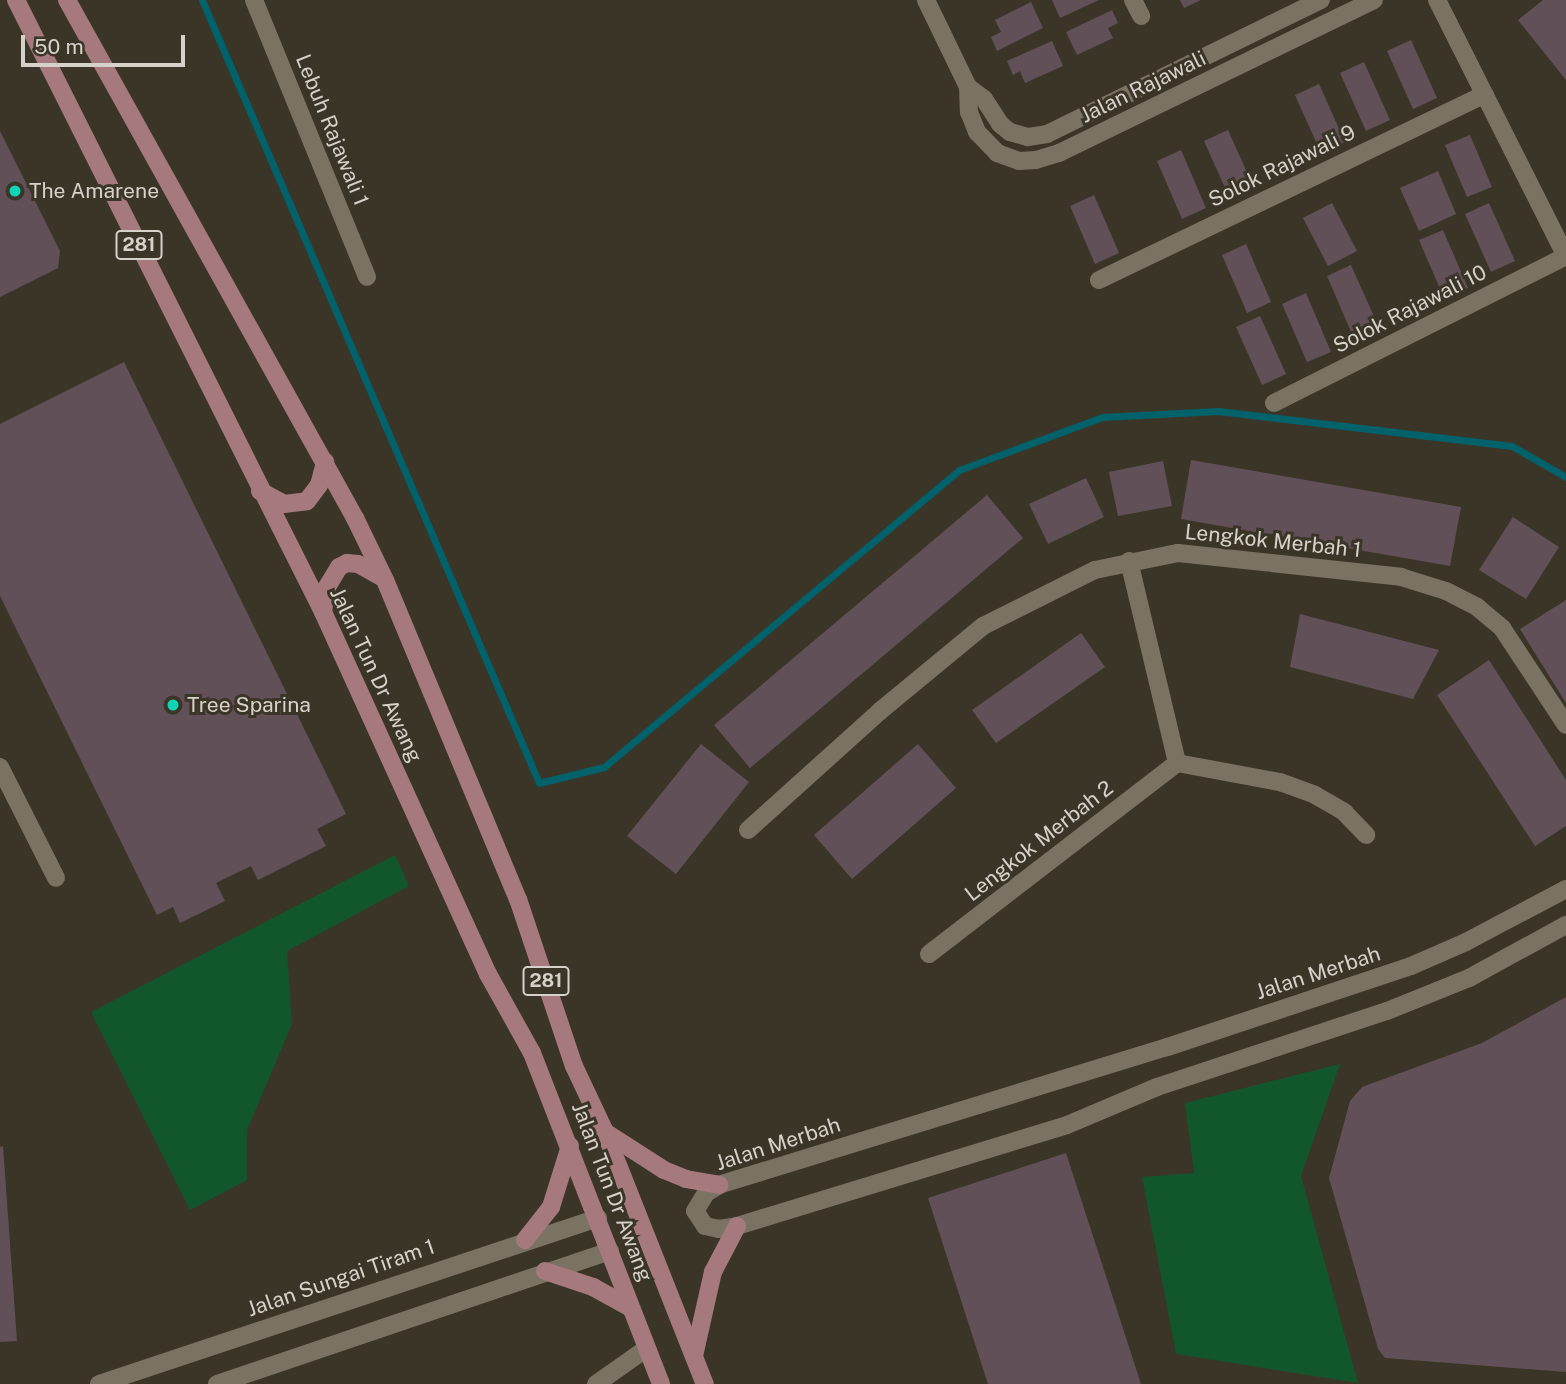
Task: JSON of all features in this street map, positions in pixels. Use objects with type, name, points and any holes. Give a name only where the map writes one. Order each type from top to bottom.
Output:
[{"type":"main road","name":"Jalan Tun Dr Awang","points":[[16,0],[323,612],[488,974],[532,1053],[661,1384]]},
{"type":"main road","name":"Jalan Tun Dr Awang","points":[[67,0],[325,462],[385,580],[518,899],[575,1066],[605,1132],[705,1384]]},
{"type":"main road","points":[[260,491],[284,504],[307,501],[319,485],[325,462]]},
{"type":"main road","points":[[323,612],[331,576],[347,563],[368,568],[385,580]]},
{"type":"main road","points":[[605,1132],[664,1170],[686,1179],[719,1185]]},
{"type":"main road","points":[[525,1240],[551,1207],[570,1146]]},
{"type":"main road","points":[[694,1356],[713,1272],[737,1226]]},
{"type":"main road","points":[[545,1271],[593,1287],[632,1308]]},
{"type":"street","name":"Lebuh Rajawali 1","points":[[254,0],[367,277]]},
{"type":"street","name":"Jalan Rajawali","points":[[926,0],[968,87],[969,112],[984,143],[997,153],[1019,161],[1036,160],[1059,153],[1374,0]]},
{"type":"street","name":"Jalan Rajawali","points":[[968,87],[984,99],[1000,124],[1010,132],[1028,138],[1047,134],[1321,0]]},
{"type":"street","points":[[1437,0],[1566,256]]},
{"type":"street","name":"Solok Rajawali 9","points":[[1099,280],[1485,94]]},
{"type":"street","name":"Solok Rajawali 10","points":[[1274,403],[1566,256]]},
{"type":"street","name":"Lengkok Merbah 1","points":[[748,830],[880,711],[983,626],[1095,570],[1178,553],[1401,576],[1446,591],[1477,607],[1502,628],[1566,725]]},
{"type":"street","points":[[1129,561],[1177,763],[1292,786],[1344,812],[1366,835]]},
{"type":"street","name":"Lengkok Merbah 2","points":[[929,954],[1177,763]]},
{"type":"street","points":[[2,775],[55,878]]},
{"type":"street","name":"Jalan Merbah","points":[[1566,889],[1466,942],[1411,966],[1167,1047],[719,1185],[700,1200],[695,1211],[699,1220],[719,1229],[737,1226],[1068,1125],[1157,1087],[1387,1011],[1469,978],[1566,925]]},
{"type":"street","name":"Jalan Sungai Tiram 1","points":[[99,1384],[525,1240],[598,1218]]},
{"type":"street","points":[[217,1384],[610,1251]]},
{"type":"street","points":[[596,1384],[647,1348]]},
{"type":"green space","points":[[395,855],[409,886],[287,951],[292,1024],[247,1130],[247,1180],[190,1210],[91,1012]]},
{"type":"green space","points":[[1340,1064],[1301,1176],[1358,1383],[1176,1354],[1142,1177],[1194,1173],[1185,1103]]},
{"type":"building","points":[[1052,0],[1099,0],[1060,18]]},
{"type":"building","points":[[1180,0],[1201,0],[1184,8]]},
{"type":"building","points":[[1543,0],[1566,0],[1566,80],[1518,20]]},
{"type":"building","points":[[1031,2],[1043,28],[997,51],[991,37],[1001,32],[995,20]]},
{"type":"building","points":[[1112,10],[1118,23],[1108,28],[1113,38],[1077,55],[1066,32]]},
{"type":"building","points":[[1411,40],[1437,98],[1413,109],[1387,51]]},
{"type":"building","points":[[1052,41],[1063,66],[1025,83],[1020,71],[1013,75],[1007,61]]},
{"type":"building","points":[[1364,62],[1390,120],[1366,131],[1340,73]]},
{"type":"building","points":[[1319,84],[1345,142],[1321,153],[1295,95]]},
{"type":"building","points":[[1228,130],[1254,188],[1230,199],[1204,141]]},
{"type":"building","name":"The Amarene","points":[[0,131],[60,251],[58,268],[0,297]]},
{"type":"building","points":[[1470,135],[1492,187],[1467,197],[1445,145]]},
{"type":"building","points":[[1181,150],[1206,208],[1182,219],[1157,161]]},
{"type":"building","points":[[1438,171],[1456,214],[1419,231],[1400,188]]},
{"type":"building","points":[[1094,195],[1119,253],[1095,264],[1070,206]]},
{"type":"building","points":[[1332,203],[1357,251],[1328,266],[1303,218]]},
{"type":"building","points":[[1489,203],[1515,261],[1491,272],[1465,214]]},
{"type":"building","points":[[1443,230],[1468,288],[1444,298],[1419,240]]},
{"type":"building","points":[[1246,244],[1271,302],[1247,313],[1222,255]]},
{"type":"building","points":[[1351,265],[1377,323],[1352,334],[1327,276]]},
{"type":"building","points":[[1306,293],[1331,352],[1307,362],[1282,304]]},
{"type":"building","points":[[1260,316],[1286,374],[1262,385],[1236,327]]},
{"type":"building","name":"Tree Sparina","points":[[124,362],[346,814],[317,829],[326,846],[258,880],[251,866],[216,883],[225,901],[180,923],[173,907],[157,915],[0,596],[0,424]]},
{"type":"building","points":[[1191,460],[1461,507],[1450,566],[1181,519]]},
{"type":"building","points":[[1163,461],[1172,506],[1118,516],[1109,472]]},
{"type":"building","points":[[1086,478],[1104,517],[1048,544],[1029,504]]},
{"type":"building","points":[[987,495],[1023,538],[750,768],[714,725]]},
{"type":"building","points":[[1513,517],[1559,547],[1526,599],[1479,570]]},
{"type":"building","points":[[1566,600],[1566,703],[1520,629]]},
{"type":"building","points":[[1300,614],[1439,650],[1413,699],[1290,667]]},
{"type":"building","points":[[1081,633],[1105,667],[996,743],[972,710]]},
{"type":"building","points":[[1489,660],[1566,780],[1566,826],[1535,846],[1437,695]]},
{"type":"building","points":[[701,744],[749,782],[676,874],[627,836]]},
{"type":"building","points":[[918,744],[956,788],[852,879],[814,835]]},
{"type":"building","points":[[1566,997],[1566,1372],[1385,1358],[1378,1349],[1329,1178],[1350,1101],[1362,1087],[1482,1043]]},
{"type":"building","points":[[3,1146],[17,1341],[0,1342],[0,1147]]},
{"type":"building","points":[[1066,1153],[1141,1384],[988,1384],[928,1198]]},
{"type":"waterway","points":[[202,0],[539,783],[604,767],[959,470],[1102,417],[1218,411],[1512,446],[1566,477]]},
{"type":"place","name":"The Amarene","points":[[15,191]]},
{"type":"place","name":"Tree Sparina","points":[[173,705]]}]
